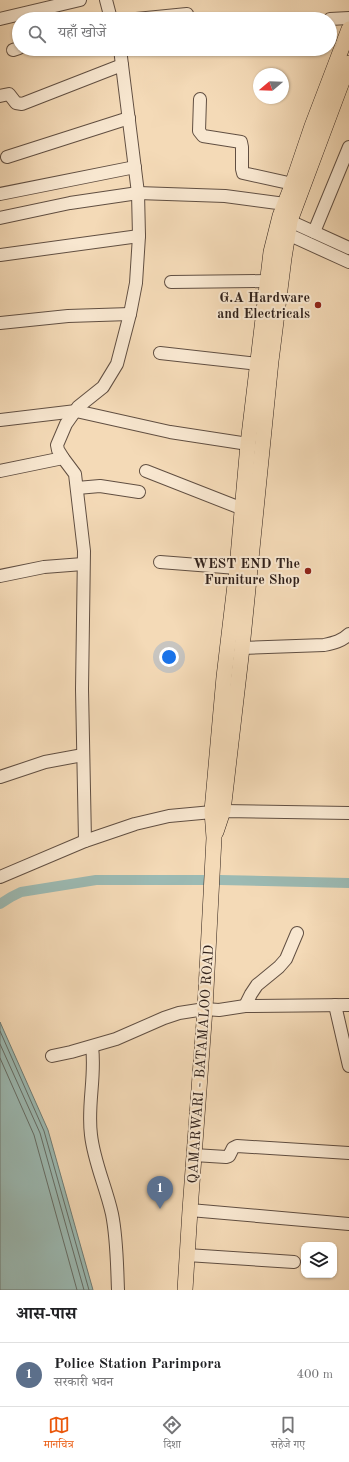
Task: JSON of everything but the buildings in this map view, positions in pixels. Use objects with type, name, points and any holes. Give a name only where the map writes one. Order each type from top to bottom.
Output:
[{"type":"main road","name":"QAMARWARI - BATAMALOO ROAD","points":[[184,1289],[205,1009],[214,838],[242,648],[284,221],[292,184],[312,126],[349,29]]},
{"type":"main road","name":"QAMARWARI - BATAMALOO ROAD","points":[[218,811],[224,677],[237,568],[248,444],[271,252],[349,63]]},
{"type":"street","points":[[29,12],[80,0]]},
{"type":"street","points":[[106,0],[109,12]]},
{"type":"street","points":[[0,19],[12,16]]},
{"type":"street","points":[[337,19],[349,18]]},
{"type":"street","points":[[85,840],[82,689],[84,551],[75,474],[58,450],[58,443],[66,424],[83,402],[103,387],[117,364],[130,314],[136,283],[139,236],[138,193],[121,56]]},
{"type":"street","points":[[0,96],[8,94],[16,103],[22,104],[122,66]]},
{"type":"street","points":[[200,99],[199,131],[203,136],[241,142],[243,173],[292,184]]},
{"type":"street","points":[[7,157],[129,118]]},
{"type":"street","points":[[314,232],[349,147]]},
{"type":"street","points":[[0,194],[135,167]]},
{"type":"street","points":[[0,218],[70,203],[138,193],[225,196],[314,232],[349,248]]},
{"type":"street","points":[[284,221],[349,262]]},
{"type":"street","points":[[0,255],[139,236]]},
{"type":"street","points":[[171,282],[267,280]]},
{"type":"street","points":[[0,323],[68,316],[130,314]]},
{"type":"street","points":[[160,353],[258,364]]},
{"type":"street","points":[[0,420],[76,411],[170,432],[248,444]]},
{"type":"street","points":[[0,471],[63,458]]},
{"type":"street","points":[[146,471],[243,509]]},
{"type":"street","points":[[77,488],[100,486],[139,492]]},
{"type":"street","points":[[160,562],[237,568]]},
{"type":"street","points":[[0,576],[44,567],[84,564]]},
{"type":"street","points":[[242,648],[324,644],[335,642],[345,638],[349,634]]},
{"type":"street","points":[[0,777],[45,762],[83,755]]},
{"type":"street","points":[[3,873],[85,840],[135,824],[169,816],[218,811],[349,813]]},
{"type":"street","points":[[245,1006],[257,985],[280,967],[286,960],[297,933]]},
{"type":"street","points":[[335,1005],[349,1066]]},
{"type":"street","points":[[52,1056],[92,1047],[116,1039],[164,1018],[205,1009],[219,1010],[245,1006],[349,1005]]},
{"type":"street","points":[[92,1047],[94,1066],[89,1115],[91,1135],[94,1154],[112,1215],[116,1239],[118,1290]]},
{"type":"street","points":[[194,1154],[226,1157],[231,1155],[233,1148],[238,1146],[349,1153]]},
{"type":"street","points":[[190,1210],[349,1224]]},
{"type":"street","points":[[187,1255],[294,1262]]},
{"type":"water","points":[[0,1022],[48,1130],[93,1290],[0,1290]]},
{"type":"waterway","points":[[0,904],[21,892],[96,880],[204,880]]},
{"type":"waterway","points":[[220,880],[349,883]]},
{"type":"place","name":"G.A Hardware and Electricals","points":[[318,305]]},
{"type":"place","name":"WEST END The Furniture Shop","points":[[308,571]]},
{"type":"place","name":"Police Station Parimpora","points":[[160,1209]]}]
